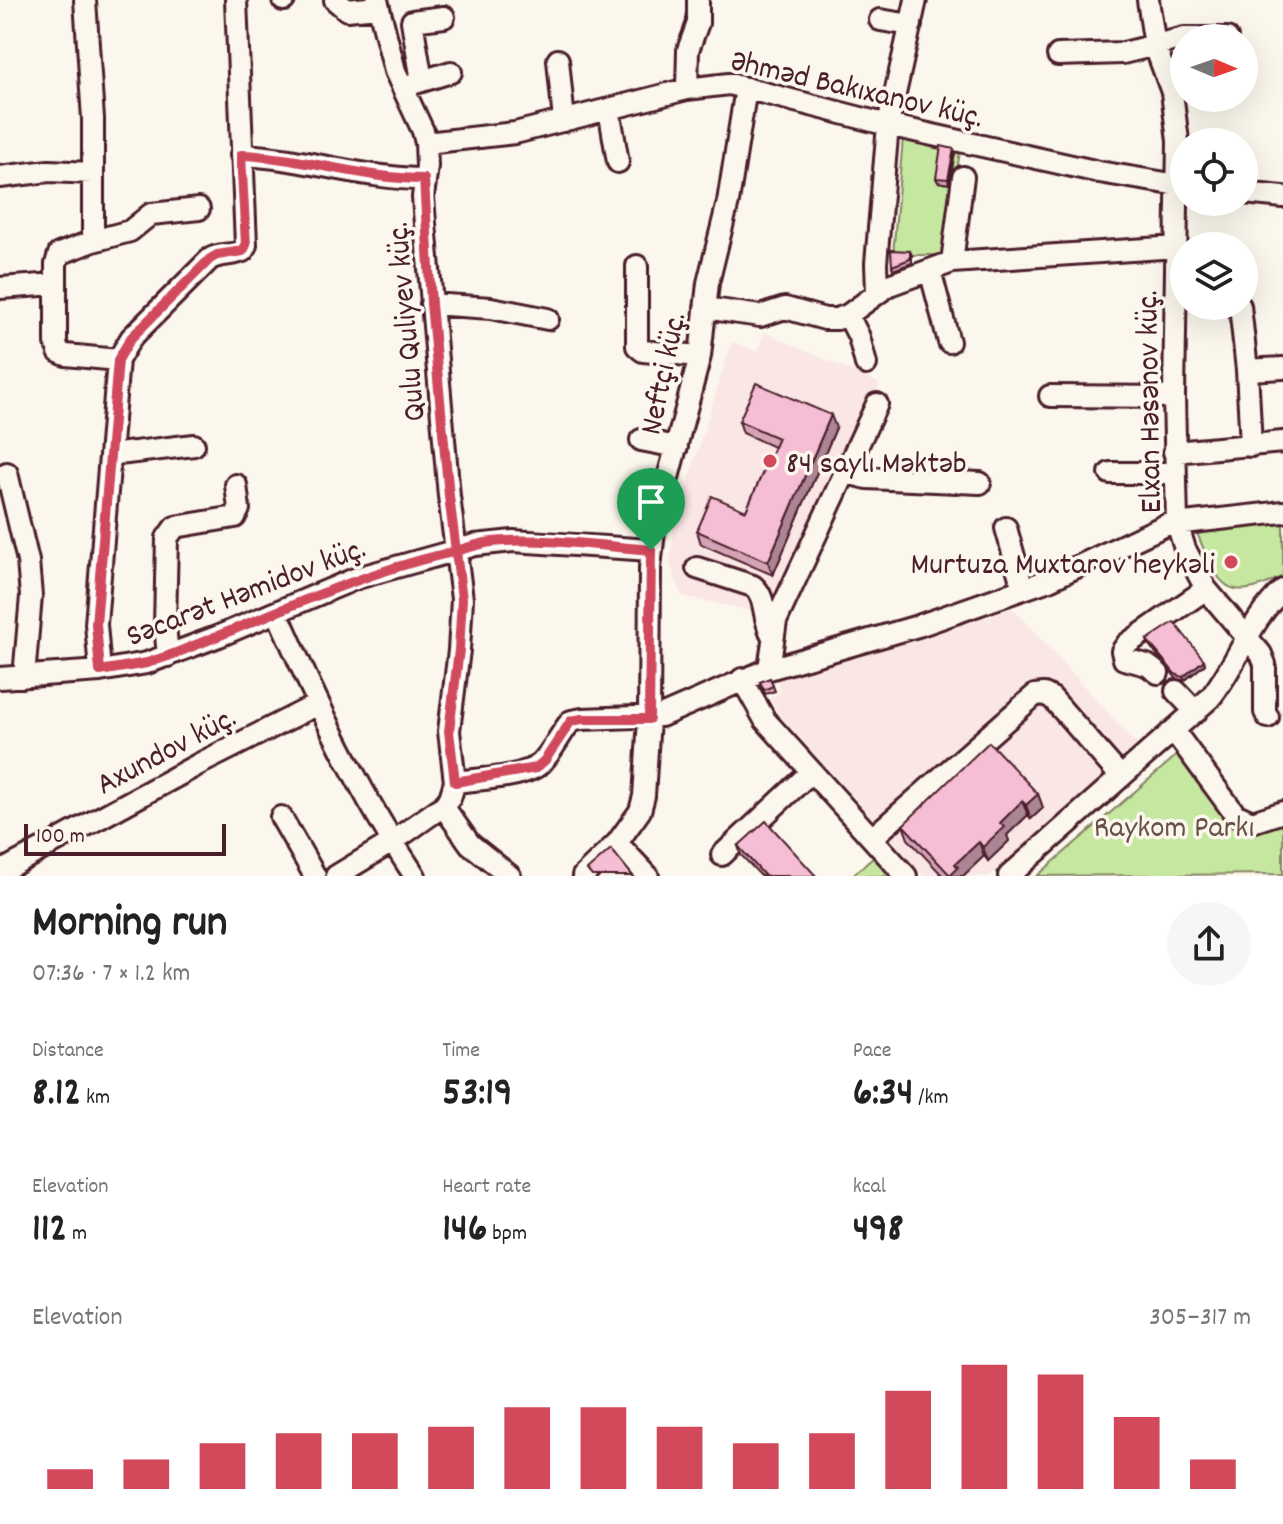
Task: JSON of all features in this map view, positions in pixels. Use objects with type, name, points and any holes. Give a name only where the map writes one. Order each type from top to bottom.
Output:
[{"type":"street","points":[[85,0],[91,81],[93,241]]},
{"type":"street","points":[[100,671],[96,624],[118,360],[131,338],[210,259],[243,251],[246,245],[236,0]]},
{"type":"street","points":[[335,0],[347,10],[378,3]]},
{"type":"street","points":[[687,89],[688,50],[698,23],[698,0]]},
{"type":"street","points":[[877,292],[876,263],[888,125],[916,0]]},
{"type":"street","name":"Elxan Həsənov küç.","points":[[1148,0],[1155,46],[1172,92],[1176,128]]},
{"type":"street","name":"Qulu Quliyev küç.","points":[[378,3],[402,87],[420,122],[426,143],[424,179],[431,304],[462,610],[449,731],[455,782]]},
{"type":"street","points":[[422,81],[412,21],[444,17]]},
{"type":"street","points":[[880,20],[911,25]]},
{"type":"street","points":[[1058,55],[1123,53],[1170,42]]},
{"type":"street","points":[[558,60],[564,121]]},
{"type":"street","points":[[402,87],[451,72]]},
{"type":"street","name":"Əhməd Bakıxanov küç.","points":[[426,143],[515,133],[687,89],[729,84],[888,125],[1099,172],[1170,183]]},
{"type":"street","name":"Neftçi küç.","points":[[583,876],[617,843],[640,811],[644,796],[649,719],[651,550],[700,356],[708,283],[728,202],[746,88]]},
{"type":"street","points":[[609,109],[618,162]]},
{"type":"street","points":[[241,155],[278,158],[383,178],[424,179]]},
{"type":"street","points":[[0,177],[49,171],[92,173]]},
{"type":"street","points":[[952,262],[963,177]]},
{"type":"street","points":[[1258,194],[1283,197]]},
{"type":"street","points":[[118,360],[59,352],[56,343],[56,264],[59,254],[130,231],[151,214],[199,209]]},
{"type":"street","points":[[705,308],[760,316],[785,308],[825,319],[848,315],[877,292],[952,262],[1170,247]]},
{"type":"street","points":[[637,266],[637,346],[643,351],[700,356]]},
{"type":"street","points":[[930,270],[949,342]]},
{"type":"street","points":[[0,288],[56,284]]},
{"type":"street","points":[[431,304],[491,308],[548,319]]},
{"type":"street","points":[[848,315],[859,337],[866,364]]},
{"type":"street","name":"Elxan Həsənov küç.","points":[[1176,320],[1174,462],[1177,523],[1185,549],[1206,589],[1249,637],[1265,664],[1265,712],[1268,717]]},
{"type":"street","points":[[1242,320],[1251,446]]},
{"type":"street","points":[[1247,370],[1283,368]]},
{"type":"street","points":[[1050,396],[1174,397]]},
{"type":"street","points":[[769,669],[772,635],[811,543],[847,473],[877,404]]},
{"type":"street","points":[[641,440],[677,447]]},
{"type":"street","points":[[1110,473],[1283,442]]},
{"type":"street","points":[[110,455],[194,445]]},
{"type":"street","points":[[7,473],[28,561],[31,596],[24,677]]},
{"type":"street","points":[[847,473],[867,478],[980,483]]},
{"type":"street","points":[[168,656],[165,625],[167,538],[175,527],[235,517],[239,509],[236,485]]},
{"type":"street","points":[[336,876],[443,806],[450,798],[455,782],[536,768],[545,760],[571,721],[649,719],[769,669],[918,626],[1072,571],[1152,531],[1177,523],[1283,512]]},
{"type":"street","points":[[1006,528],[1023,589]]},
{"type":"street","name":"Səcarət Həmidov küç.","points":[[0,678],[100,671],[147,663],[357,578],[490,542],[651,550]]},
{"type":"street","points":[[697,568],[758,590],[763,599],[765,623],[772,635]]},
{"type":"street","points":[[1158,673],[1147,665],[1124,659],[1122,651],[1127,644],[1206,589]]},
{"type":"street","points":[[1009,876],[1196,712],[1221,684],[1273,599],[1283,590]]},
{"type":"street","points":[[277,612],[318,704],[392,842],[415,876]]},
{"type":"street","points":[[742,679],[757,709],[906,876]]},
{"type":"street","points":[[1176,691],[1196,712]]},
{"type":"street","points":[[872,838],[1035,695],[1044,694],[1052,698],[1121,777]]},
{"type":"street","name":"Axundov küç.","points":[[0,872],[201,763],[318,704]]},
{"type":"street","points":[[1174,731],[1235,814],[1252,822],[1283,812]]},
{"type":"street","points":[[722,855],[811,772]]},
{"type":"street","points":[[443,806],[470,844],[510,876]]},
{"type":"street","points":[[281,817],[315,876]]},
{"type":"street","points":[[617,843],[648,876]]},
{"type":"shaded area","name":"84 saylı Məktəb","points":[[764,332],[880,384],[774,615],[682,596],[670,564],[674,526],[732,342],[758,352]]},
{"type":"shaded area","points":[[1012,607],[1137,745],[990,876],[924,876],[781,716],[770,698],[781,692],[776,677],[982,612],[985,619]]},
{"type":"green space","points":[[903,138],[960,151],[944,255],[893,255]]},
{"type":"green space","points":[[1283,517],[1283,576],[1248,589],[1226,585],[1211,565],[1197,533],[1226,522]]},
{"type":"green space","name":"Raykom Parkı","points":[[1183,750],[1227,813],[1283,817],[1283,874],[1037,876]]},
{"type":"green space","points":[[874,857],[891,876],[852,876]]},
{"type":"building","points":[[941,146],[954,149],[948,179],[936,178]]},
{"type":"building","points":[[891,250],[910,251],[910,259],[892,266]]},
{"type":"building","points":[[756,383],[831,415],[768,562],[697,531],[712,496],[746,511],[778,438],[739,421]]},
{"type":"building","points":[[1174,622],[1204,660],[1183,677],[1175,674],[1147,640]]},
{"type":"building","points":[[770,678],[773,686],[764,690],[760,682]]},
{"type":"building","points":[[989,742],[1038,794],[1026,805],[1022,801],[1000,823],[1004,827],[983,847],[979,842],[955,864],[958,867],[950,875],[903,825]]},
{"type":"building","points":[[766,821],[816,876],[765,876],[738,846]]},
{"type":"building","points":[[611,849],[633,876],[592,876],[587,870]]},
{"type":"place","name":"84 saylı Məktəb","points":[[770,461]]},
{"type":"place","name":"Murtuza Muxtarov heykəli","points":[[1231,562]]},
{"type":"route","points":[[651,550],[513,541],[475,545],[456,552],[397,565],[357,578],[168,656],[100,671],[96,624],[118,360],[131,338],[210,259],[243,251],[246,245],[241,155],[278,158],[383,178],[424,179],[431,304],[449,496],[456,552],[462,599],[449,731],[455,782],[536,768],[545,760],[571,721],[649,719],[651,550]]}]
